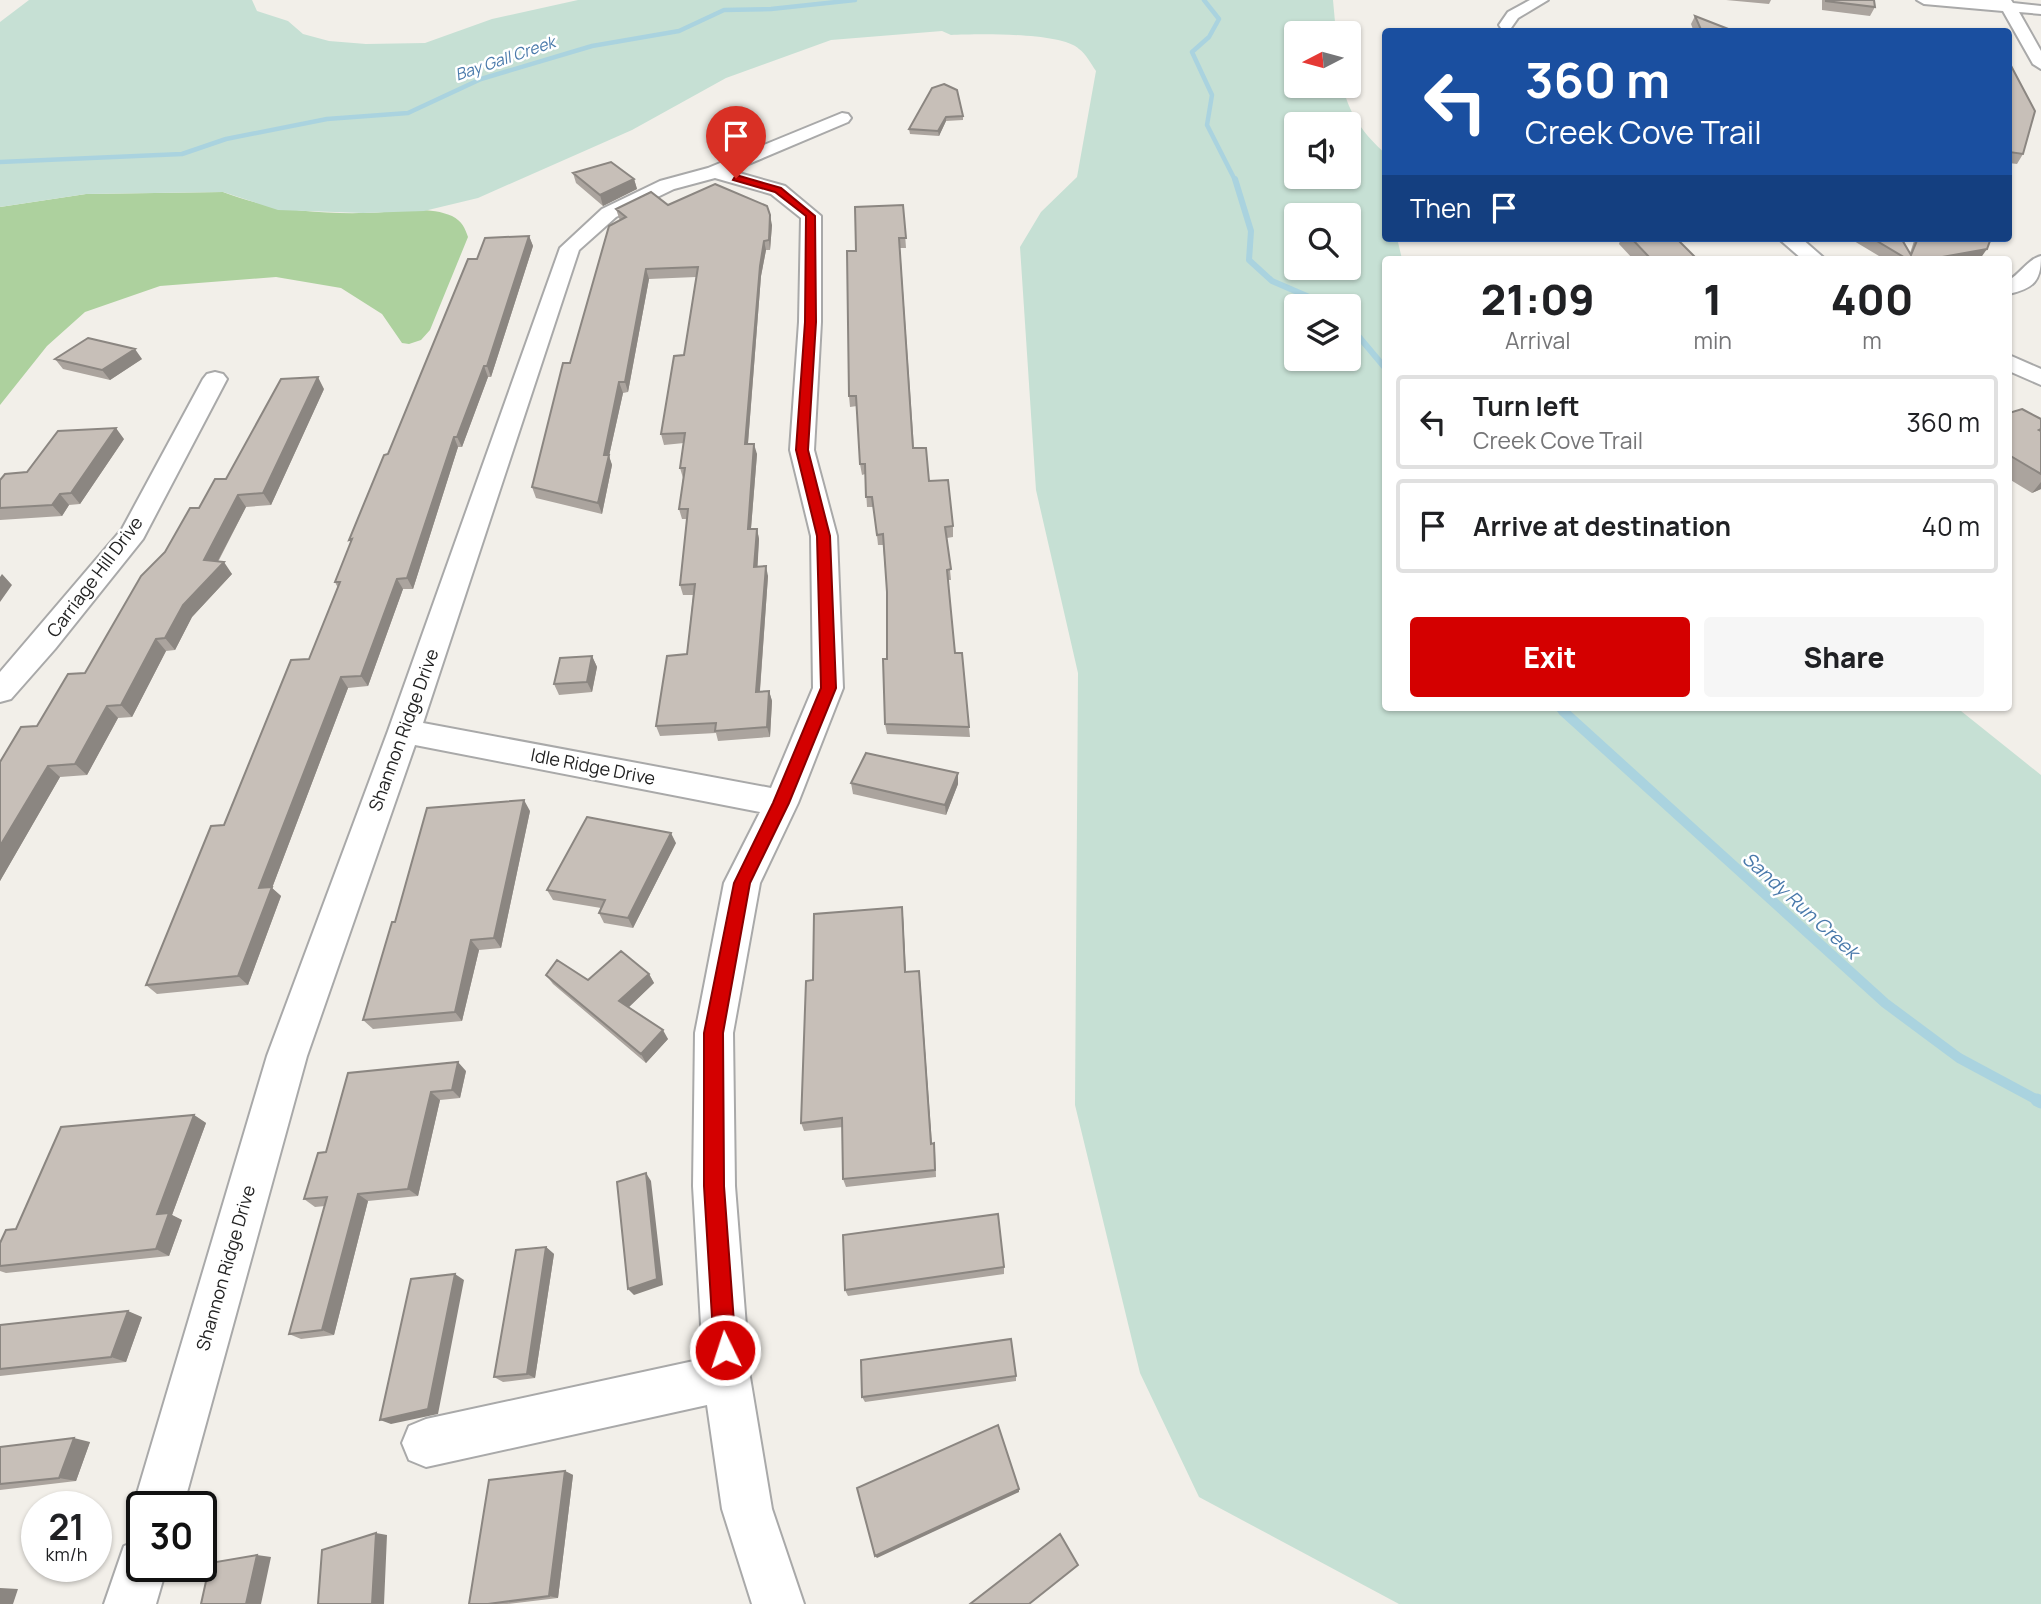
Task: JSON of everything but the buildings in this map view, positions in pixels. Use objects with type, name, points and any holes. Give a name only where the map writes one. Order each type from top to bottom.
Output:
[{"type":"street","points":[[1506,24],[1513,15],[1541,0]]},
{"type":"street","points":[[1924,0],[2007,4],[2041,10]]},
{"type":"street","points":[[2007,4],[2041,64]]},
{"type":"street","name":"Shannon Ridge Drive","points":[[163,1491],[287,1056],[404,731],[570,248],[609,213],[667,185],[715,172],[842,118]]},
{"type":"street","points":[[715,172],[778,190],[811,216],[810,322],[802,450],[824,536],[828,688],[781,803],[742,883],[713,1033],[714,1186],[727,1377],[747,1508],[778,1604]]},
{"type":"street","points":[[1793,242],[1811,256]]},
{"type":"street","points":[[2012,286],[2028,278],[2041,262]]},
{"type":"street","points":[[2012,364],[2041,378]]},
{"type":"street","name":"Carriage Hill Drive","points":[[0,691],[45,642],[133,533],[215,379]]},
{"type":"street","name":"Idle Ridge Drive","points":[[404,731],[781,803]]},
{"type":"street","points":[[426,1443],[727,1377]]},
{"type":"street","points":[[130,1604],[137,1582]]},
{"type":"green space","points":[[29,0],[252,0],[257,11],[288,21],[303,34],[329,41],[366,44],[425,43],[492,19],[578,0],[1333,0],[1335,21],[1284,21],[1284,98],[1346,98],[1352,112],[1284,112],[1284,189],[1361,189],[1361,127],[1382,150],[1382,242],[1398,242],[1401,256],[1382,256],[1382,711],[1961,711],[2041,775],[2041,1604],[1399,1604],[1199,1497],[1140,1373],[1075,1105],[1078,673],[1036,490],[1020,247],[1041,212],[1077,177],[1096,71],[1079,49],[1069,43],[1038,37],[951,35],[942,31],[831,40],[726,78],[632,130],[478,198],[424,211],[363,213],[278,210],[223,192],[86,194],[0,207],[0,22]]},
{"type":"green space","points":[[223,192],[275,207],[311,212],[366,213],[410,210],[443,213],[463,225],[468,237],[430,330],[421,340],[402,343],[382,314],[341,288],[276,277],[160,286],[85,312],[47,346],[0,405],[0,207],[86,194]]},
{"type":"waterway","name":"Bay Gall Creek","points":[[0,162],[182,154],[226,139],[327,119],[408,113],[481,79],[592,46],[679,31],[724,10],[771,9],[855,0]]},
{"type":"waterway","name":"Sandy Run Creek","points":[[1204,0],[1219,19],[1209,37],[1192,52],[1212,95],[1207,125],[1235,180]]},
{"type":"waterway","name":"Sandy Run Creek","points":[[1235,179],[1251,231],[1249,260],[1272,281],[1302,294]]},
{"type":"waterway","name":"Sandy Run Creek","points":[[1361,339],[1382,364]]},
{"type":"waterway","name":"Sandy Run Creek","points":[[1563,711],[1885,1003],[1959,1058],[2041,1102],[2037,1100]]},
{"type":"route","points":[[725,1350],[714,1186],[713,1033],[742,883],[781,803],[828,688],[824,536],[802,450],[810,322],[808,256],[811,216],[778,190],[736,178]]}]
